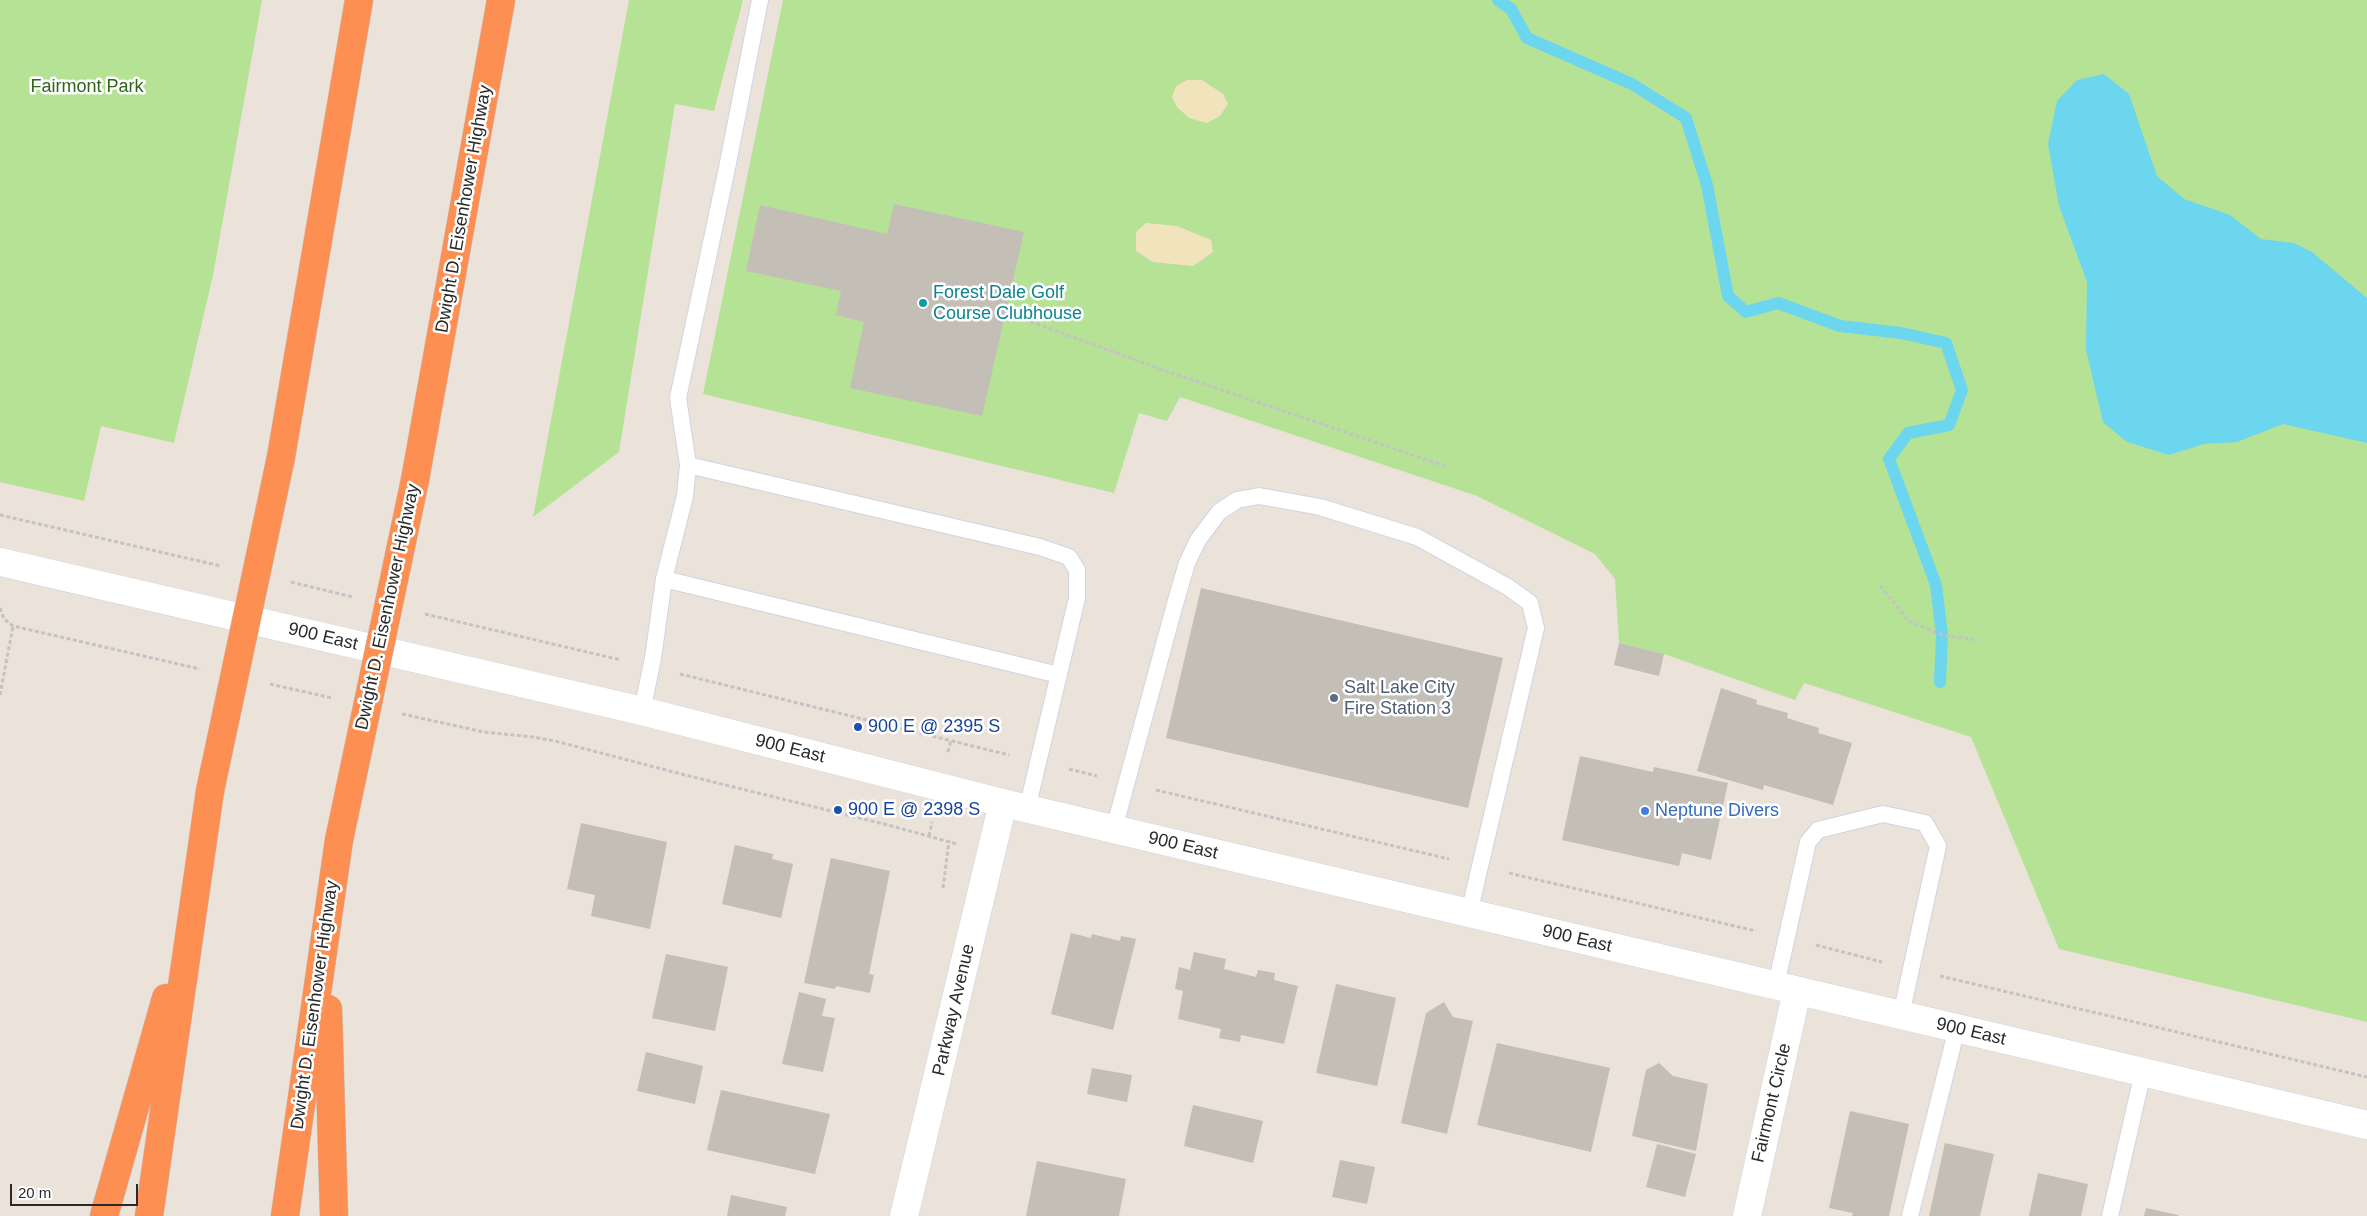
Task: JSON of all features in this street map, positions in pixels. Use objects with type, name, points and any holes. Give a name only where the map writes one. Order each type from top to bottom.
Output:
[{"type":"highway","points":[[149,1216],[210,792],[281,457],[359,0]]},
{"type":"highway","name":"Dwight D. Eisenhower Highway","points":[[285,1216],[339,840],[415,480],[501,0]]},
{"type":"highway","points":[[104,1216],[195,896]]},
{"type":"highway","points":[[326,933],[334,1216]]},
{"type":"street","name":"900 East","points":[[0,562],[642,711],[1015,806],[2367,1125]]},
{"type":"street","name":"Parkway Avenue","points":[[904,1216],[1015,806]]},
{"type":"street","name":"Fairmont Circle","points":[[1747,1216],[1786,988]]},
{"type":"lane","points":[[642,711],[651,667],[664,579],[685,496],[688,466],[678,398],[728,168],[760,0]]},
{"type":"lane","points":[[688,466],[1040,547],[1069,557],[1077,570],[1076,598],[1038,762],[1015,806]]},
{"type":"lane","points":[[1114,829],[1175,604],[1187,563],[1198,540],[1219,512],[1238,500],[1259,496],[1320,507],[1417,537],[1508,587],[1530,603],[1536,628],[1469,914]]},
{"type":"lane","points":[[664,579],[1058,676]]},
{"type":"lane","points":[[1786,988],[1787,938],[1808,842],[1818,830],[1883,814],[1926,823],[1938,846],[1901,1015]]},
{"type":"lane","points":[[1910,1216],[1957,1028]]},
{"type":"lane","points":[[2110,1216],[2143,1072]]},
{"type":"path","points":[[1012,315],[1166,371],[1445,466]]},
{"type":"path","points":[[0,515],[224,567]]},
{"type":"path","points":[[282,580],[360,599]]},
{"type":"path","points":[[1880,586],[1909,621],[1942,635],[1976,640]]},
{"type":"path","points":[[0,608],[4,619],[13,626],[28,630]]},
{"type":"path","points":[[418,612],[1126,783],[1787,938],[2367,1077]]},
{"type":"path","points":[[0,695],[13,626]]},
{"type":"path","points":[[484,732],[555,741],[960,845]]},
{"type":"path","points":[[948,752],[951,740]]},
{"type":"path","points":[[929,836],[932,820]]},
{"type":"green space","name":"Fairmont Park","points":[[0,0],[262,0],[213,275],[174,443],[101,426],[84,501],[0,482]]},
{"type":"green space","points":[[629,0],[743,0],[714,111],[675,104],[619,452],[533,517]]},
{"type":"green space","points":[[783,0],[2367,0],[2367,1022],[2059,949],[1971,737],[1804,683],[1795,700],[1664,654],[1619,643],[1615,579],[1595,554],[1477,496],[1180,397],[1167,421],[1139,413],[1114,493],[703,394]]},
{"type":"sand","points":[[1187,80],[1202,80],[1223,94],[1228,104],[1220,116],[1207,123],[1189,118],[1177,107],[1172,97],[1176,86]]},
{"type":"sand","points":[[1146,223],[1177,226],[1211,240],[1213,252],[1193,266],[1153,262],[1136,251],[1136,232]]},
{"type":"water","points":[[2104,74],[2129,94],[2157,176],[2184,199],[2230,215],[2261,239],[2294,243],[2312,252],[2367,298],[2367,443],[2283,424],[2237,442],[2204,444],[2169,455],[2127,442],[2103,422],[2086,350],[2087,282],[2059,206],[2048,144],[2057,101],[2077,80]]},
{"type":"building","name":"Forest Dale Golf Course Clubhouse","points":[[894,204],[1024,232],[982,416],[850,388],[864,322],[836,315],[841,291],[746,271],[760,205],[887,234]]},
{"type":"building","name":"Salt Lake City Fire Station 3","points":[[1201,588],[1503,658],[1468,808],[1166,738]]},
{"type":"building","points":[[1619,643],[1664,654],[1659,676],[1614,665]]},
{"type":"building","points":[[1721,688],[1757,700],[1756,704],[1788,713],[1787,718],[1819,728],[1818,733],[1852,743],[1833,805],[1764,785],[1763,790],[1697,771]]},
{"type":"building","name":"Neptune Divers","points":[[1580,756],[1653,772],[1654,767],[1728,783],[1711,860],[1682,853],[1679,866],[1562,840]]},
{"type":"building","points":[[581,823],[667,842],[650,929],[591,916],[595,895],[567,889]]},
{"type":"building","points":[[735,845],[773,854],[772,859],[793,864],[781,918],[722,904]]},
{"type":"building","points":[[831,858],[890,871],[869,974],[874,975],[870,993],[836,986],[835,989],[804,983]]},
{"type":"building","points":[[1071,933],[1091,938],[1092,934],[1120,941],[1121,936],[1136,939],[1113,1030],[1051,1014]]},
{"type":"building","points":[[1194,952],[1226,959],[1224,969],[1256,977],[1258,970],[1275,973],[1274,980],[1298,986],[1284,1044],[1241,1035],[1240,1042],[1219,1038],[1221,1029],[1178,1019],[1183,991],[1175,989],[1179,967],[1190,970]]},
{"type":"building","points":[[666,954],[728,967],[715,1031],[652,1018]]},
{"type":"building","points":[[1336,984],[1396,998],[1377,1086],[1316,1073]]},
{"type":"building","points":[[799,992],[826,999],[822,1016],[835,1018],[823,1072],[782,1064]]},
{"type":"building","points":[[1444,1002],[1453,1017],[1473,1021],[1447,1134],[1401,1123],[1426,1013]]},
{"type":"building","points":[[1497,1043],[1610,1068],[1591,1152],[1477,1125]]},
{"type":"building","points":[[646,1052],[703,1066],[695,1104],[637,1091]]},
{"type":"building","points":[[1659,1063],[1673,1076],[1708,1084],[1696,1151],[1632,1136],[1646,1070]]},
{"type":"building","points":[[1092,1068],[1132,1075],[1127,1102],[1087,1094]]},
{"type":"building","points":[[721,1090],[830,1114],[815,1174],[707,1150]]},
{"type":"building","points":[[1193,1105],[1263,1121],[1253,1163],[1184,1146]]},
{"type":"building","points":[[1850,1111],[1909,1124],[1889,1216],[1852,1216],[1853,1213],[1829,1208]]},
{"type":"building","points":[[1945,1143],[1994,1154],[1980,1216],[1929,1216]]},
{"type":"building","points":[[1657,1144],[1696,1154],[1685,1197],[1646,1187]]},
{"type":"building","points":[[1340,1160],[1375,1167],[1367,1204],[1332,1197]]},
{"type":"building","points":[[1037,1161],[1126,1179],[1119,1216],[1026,1216]]},
{"type":"building","points":[[2038,1173],[2088,1184],[2081,1216],[2029,1216]]},
{"type":"building","points":[[731,1195],[787,1207],[785,1216],[727,1216]]},
{"type":"building","points":[[2146,1208],[2178,1215],[2178,1216],[2144,1216]]},
{"type":"waterway","points":[[1498,0],[1511,9],[1527,38],[1632,84],[1686,118],[1707,185],[1728,296],[1746,312],[1778,303],[1840,326],[1901,333],[1946,343],[1962,390],[1949,425],[1908,433],[1889,459],[1936,585],[1942,635],[1940,682]]},
{"type":"place","name":"Forest Dale Golf Course Clubhouse","points":[[923,303]]},
{"type":"place","name":"Salt Lake City Fire Station 3","points":[[1334,698]]},
{"type":"place","name":"900 E @ 2395 S","points":[[858,727]]},
{"type":"place","name":"900 E @ 2398 S","points":[[838,810]]},
{"type":"place","name":"Neptune Divers","points":[[1645,811]]}]
